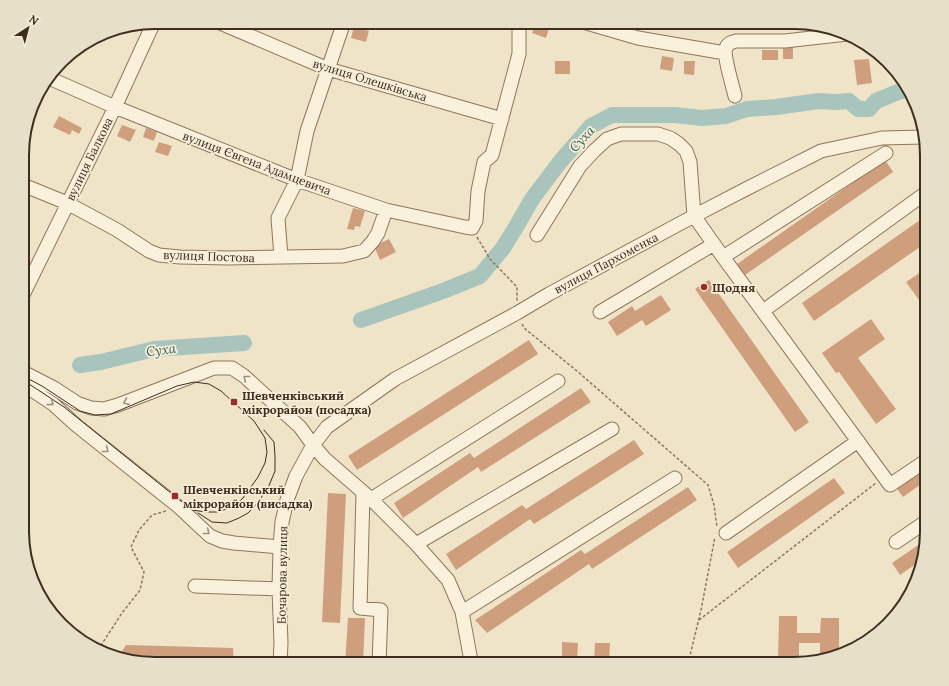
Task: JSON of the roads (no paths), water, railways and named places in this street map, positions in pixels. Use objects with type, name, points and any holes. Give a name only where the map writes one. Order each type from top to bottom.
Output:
[{"type":"street","name":"вулиця Балкова","points":[[29,282],[115,107],[151,29]]},
{"type":"street","name":"вулиця Олешківська","points":[[234,29],[328,69],[502,120]]},
{"type":"street","points":[[280,258],[278,218],[296,180],[308,130],[342,29]]},
{"type":"street","points":[[502,120],[519,54],[519,29]]},
{"type":"street","points":[[607,29],[638,38],[725,53]]},
{"type":"street","points":[[735,96],[725,53],[731,42],[785,41],[833,36]]},
{"type":"street","name":"вулиця Євгена Адамцевича","points":[[54,80],[115,107],[296,180],[386,210],[465,228],[472,228],[476,221],[478,191],[484,162],[492,155],[502,120]]},
{"type":"street","points":[[537,235],[580,166],[607,139],[621,134],[658,134],[670,138],[679,144],[686,152],[690,162],[694,216],[890,485],[920,465]]},
{"type":"street","name":"вулиця Пархоменка","points":[[313,445],[327,427],[395,379],[549,294],[746,189],[821,152],[882,138],[919,137]]},
{"type":"street","points":[[723,257],[886,153]]},
{"type":"street","name":"вулиця Постова","points":[[29,188],[67,204],[117,230],[149,251],[159,255],[180,257],[280,258],[343,256],[364,251],[378,234],[386,210]]},
{"type":"street","points":[[763,311],[920,197]]},
{"type":"street","points":[[600,312],[714,244]]},
{"type":"street","points":[[29,375],[54,388],[77,403],[91,408],[104,409],[214,368],[232,368],[244,376],[300,427],[325,459],[367,496],[416,544],[448,580],[462,612],[470,657]]},
{"type":"street","points":[[367,496],[558,381]]},
{"type":"street","points":[[29,388],[53,404],[87,434],[178,507],[210,536],[222,541],[234,543],[280,547]]},
{"type":"street","points":[[416,544],[612,429]]},
{"type":"street","points":[[719,532],[858,440]]},
{"type":"street","name":"Бочарова вулиця","points":[[280,657],[279,589],[282,522],[287,500],[296,476],[313,445]]},
{"type":"street","points":[[462,612],[675,478]]},
{"type":"street","points":[[367,496],[360,608],[381,610],[379,657]]},
{"type":"street","points":[[896,542],[920,526]]},
{"type":"street","points":[[195,586],[279,589]]},
{"type":"waterway","name":"Суха","points":[[361,320],[443,291],[480,276],[503,248],[532,199],[560,162],[591,126],[612,115],[675,115],[702,118],[726,116],[747,109],[776,107],[819,101],[849,101],[858,109],[869,109],[876,101],[902,91]]},
{"type":"waterway","name":"Суха","points":[[80,365],[101,362],[154,349],[244,343]]},
{"type":"tram line","points":[[29,379],[80,411],[95,415],[111,414],[177,386],[194,382],[209,384],[221,391],[254,421],[265,438],[267,452],[265,463],[258,477],[243,498],[233,507],[217,512],[192,510],[64,407],[29,384]]},
{"type":"tram line","points":[[198,513],[212,522],[227,523],[248,513],[255,506],[268,488],[275,471],[274,442],[264,430]]},
{"type":"place","name":"Щодня","points":[[704,287]]},
{"type":"place","name":"Шевченківський мікрорайон (посадка)","points":[[234,402]]},
{"type":"place","name":"Шевченківський мікрорайон (висадка)","points":[[175,496]]}]
